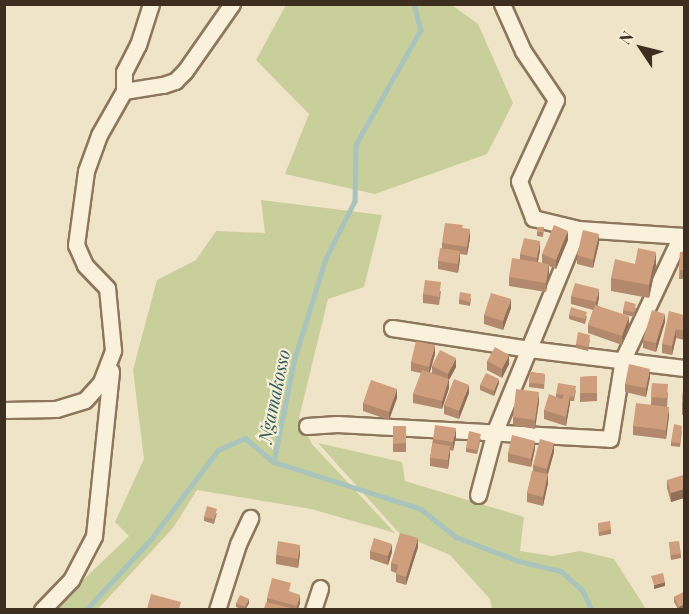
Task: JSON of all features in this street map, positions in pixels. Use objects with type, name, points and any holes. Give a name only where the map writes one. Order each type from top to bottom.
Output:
[{"type":"street","points":[[42,609],[71,580],[94,536],[113,350],[107,288],[85,265],[76,245],[86,171],[99,135],[124,91],[124,72],[138,45],[151,4]]},
{"type":"street","points":[[124,91],[175,81],[185,71],[232,4]]},
{"type":"street","points":[[307,426],[337,424],[610,439],[623,359],[683,236],[578,229],[533,218],[519,181],[556,100],[522,51],[502,4]]},
{"type":"street","points":[[478,495],[495,431],[578,229]]},
{"type":"street","points":[[392,328],[529,349],[684,368]]},
{"type":"street","points":[[4,410],[56,409],[85,400],[101,382],[113,350]]},
{"type":"street","points":[[217,609],[238,544],[250,518]]},
{"type":"street","points":[[314,609],[320,588]]},
{"type":"green space","points":[[286,5],[452,5],[478,24],[513,103],[487,154],[375,194],[285,174],[309,114],[256,60]]},
{"type":"green space","points":[[261,200],[382,215],[364,287],[328,299],[299,418],[312,444],[395,533],[311,509],[197,490],[173,528],[98,609],[52,610],[129,536],[115,522],[144,459],[133,370],[157,280],[196,260],[216,231],[265,233]]},
{"type":"green space","points":[[318,443],[402,462],[405,481],[524,517],[520,551],[552,556],[580,551],[614,559],[646,609],[492,609],[490,599],[450,555],[400,534]]},
{"type":"building","points":[[445,223],[463,225],[462,228],[470,229],[467,247],[442,243]]},
{"type":"building","points":[[554,225],[568,231],[556,260],[542,254]]},
{"type":"building","points":[[537,227],[544,227],[543,232],[537,232]]},
{"type":"building","points":[[583,230],[599,234],[593,260],[577,255]]},
{"type":"building","points":[[524,238],[540,241],[537,258],[520,254]]},
{"type":"building","points":[[440,248],[460,251],[458,264],[438,261]]},
{"type":"building","points":[[638,248],[656,252],[649,285],[611,278],[615,259],[635,264]]},
{"type":"building","points":[[680,252],[684,252],[684,270],[679,270]]},
{"type":"building","points":[[512,258],[549,264],[546,283],[509,277]]},
{"type":"building","points":[[425,280],[441,282],[439,297],[423,294]]},
{"type":"building","points":[[575,283],[599,289],[596,302],[571,296]]},
{"type":"building","points":[[460,292],[471,294],[470,302],[459,299]]},
{"type":"building","points":[[491,293],[511,299],[503,321],[484,315]]},
{"type":"building","points":[[625,301],[636,304],[634,312],[623,310]]},
{"type":"building","points":[[595,305],[629,316],[622,336],[588,325]]},
{"type":"building","points":[[571,307],[587,312],[585,319],[569,315]]},
{"type":"building","points":[[652,310],[665,314],[656,343],[643,340]]},
{"type":"building","points":[[669,311],[684,315],[684,331],[676,329],[672,346],[662,344]]},
{"type":"building","points":[[578,332],[590,335],[588,347],[576,344]]},
{"type":"building","points":[[416,341],[435,345],[429,367],[411,362]]},
{"type":"building","points":[[495,347],[509,355],[502,369],[487,361]]},
{"type":"building","points":[[440,350],[456,358],[448,374],[432,366]]},
{"type":"building","points":[[629,364],[650,369],[646,388],[625,384]]},
{"type":"building","points":[[422,370],[449,379],[442,401],[413,394]]},
{"type":"building","points":[[530,372],[545,374],[544,384],[529,383]]},
{"type":"building","points":[[486,373],[499,379],[494,391],[480,385]]},
{"type":"building","points":[[597,376],[597,393],[580,393],[580,377]]},
{"type":"building","points":[[454,379],[469,385],[459,411],[444,405]]},
{"type":"building","points":[[684,379],[684,402],[682,402]]},
{"type":"building","points":[[371,380],[397,389],[389,412],[363,403]]},
{"type":"building","points":[[558,383],[576,386],[574,397],[556,394]]},
{"type":"building","points":[[652,383],[668,384],[667,398],[651,397]]},
{"type":"building","points":[[516,389],[539,392],[535,420],[513,417]]},
{"type":"building","points":[[549,394],[562,399],[564,395],[570,396],[566,417],[544,410]]},
{"type":"building","points":[[636,403],[669,407],[666,430],[633,426]]},
{"type":"building","points":[[674,424],[682,426],[680,443],[671,442]]},
{"type":"building","points":[[435,425],[456,428],[453,442],[433,439]]},
{"type":"building","points":[[393,426],[406,426],[406,443],[393,444]]},
{"type":"building","points":[[469,431],[481,434],[477,450],[466,448]]},
{"type":"building","points":[[512,435],[535,441],[531,459],[508,453]]},
{"type":"building","points":[[540,439],[554,443],[547,469],[533,465]]},
{"type":"building","points":[[433,443],[450,446],[448,460],[430,458]]},
{"type":"building","points":[[532,471],[548,474],[543,497],[527,493]]},
{"type":"building","points":[[683,475],[684,489],[671,493],[667,480]]},
{"type":"building","points":[[207,506],[217,509],[214,519],[204,517]]},
{"type":"building","points":[[610,521],[611,529],[599,532],[598,523]]},
{"type":"building","points":[[400,533],[418,538],[406,577],[396,574],[398,565],[391,563]]},
{"type":"building","points":[[374,538],[392,544],[388,556],[370,551]]},
{"type":"building","points":[[278,541],[300,545],[298,559],[276,555]]},
{"type":"building","points":[[679,541],[681,554],[671,555],[669,542]]},
{"type":"building","points":[[663,573],[665,582],[654,585],[651,576]]},
{"type":"building","points":[[272,578],[291,583],[289,591],[300,595],[297,606],[267,598]]},
{"type":"building","points":[[684,592],[684,604],[679,607],[674,597]]},
{"type":"building","points":[[151,594],[181,602],[179,609],[147,609]]},
{"type":"building","points":[[240,595],[249,599],[245,607],[236,603]]},
{"type":"building","points":[[266,602],[295,609],[264,609]]},
{"type":"waterway","name":"Ngamakosso","points":[[414,4],[421,30],[356,145],[355,201],[326,259],[295,358],[274,462],[421,509],[456,537],[519,561],[561,571],[583,591],[592,610]]},
{"type":"waterway","points":[[86,610],[151,539],[218,450],[245,438],[274,462]]}]
